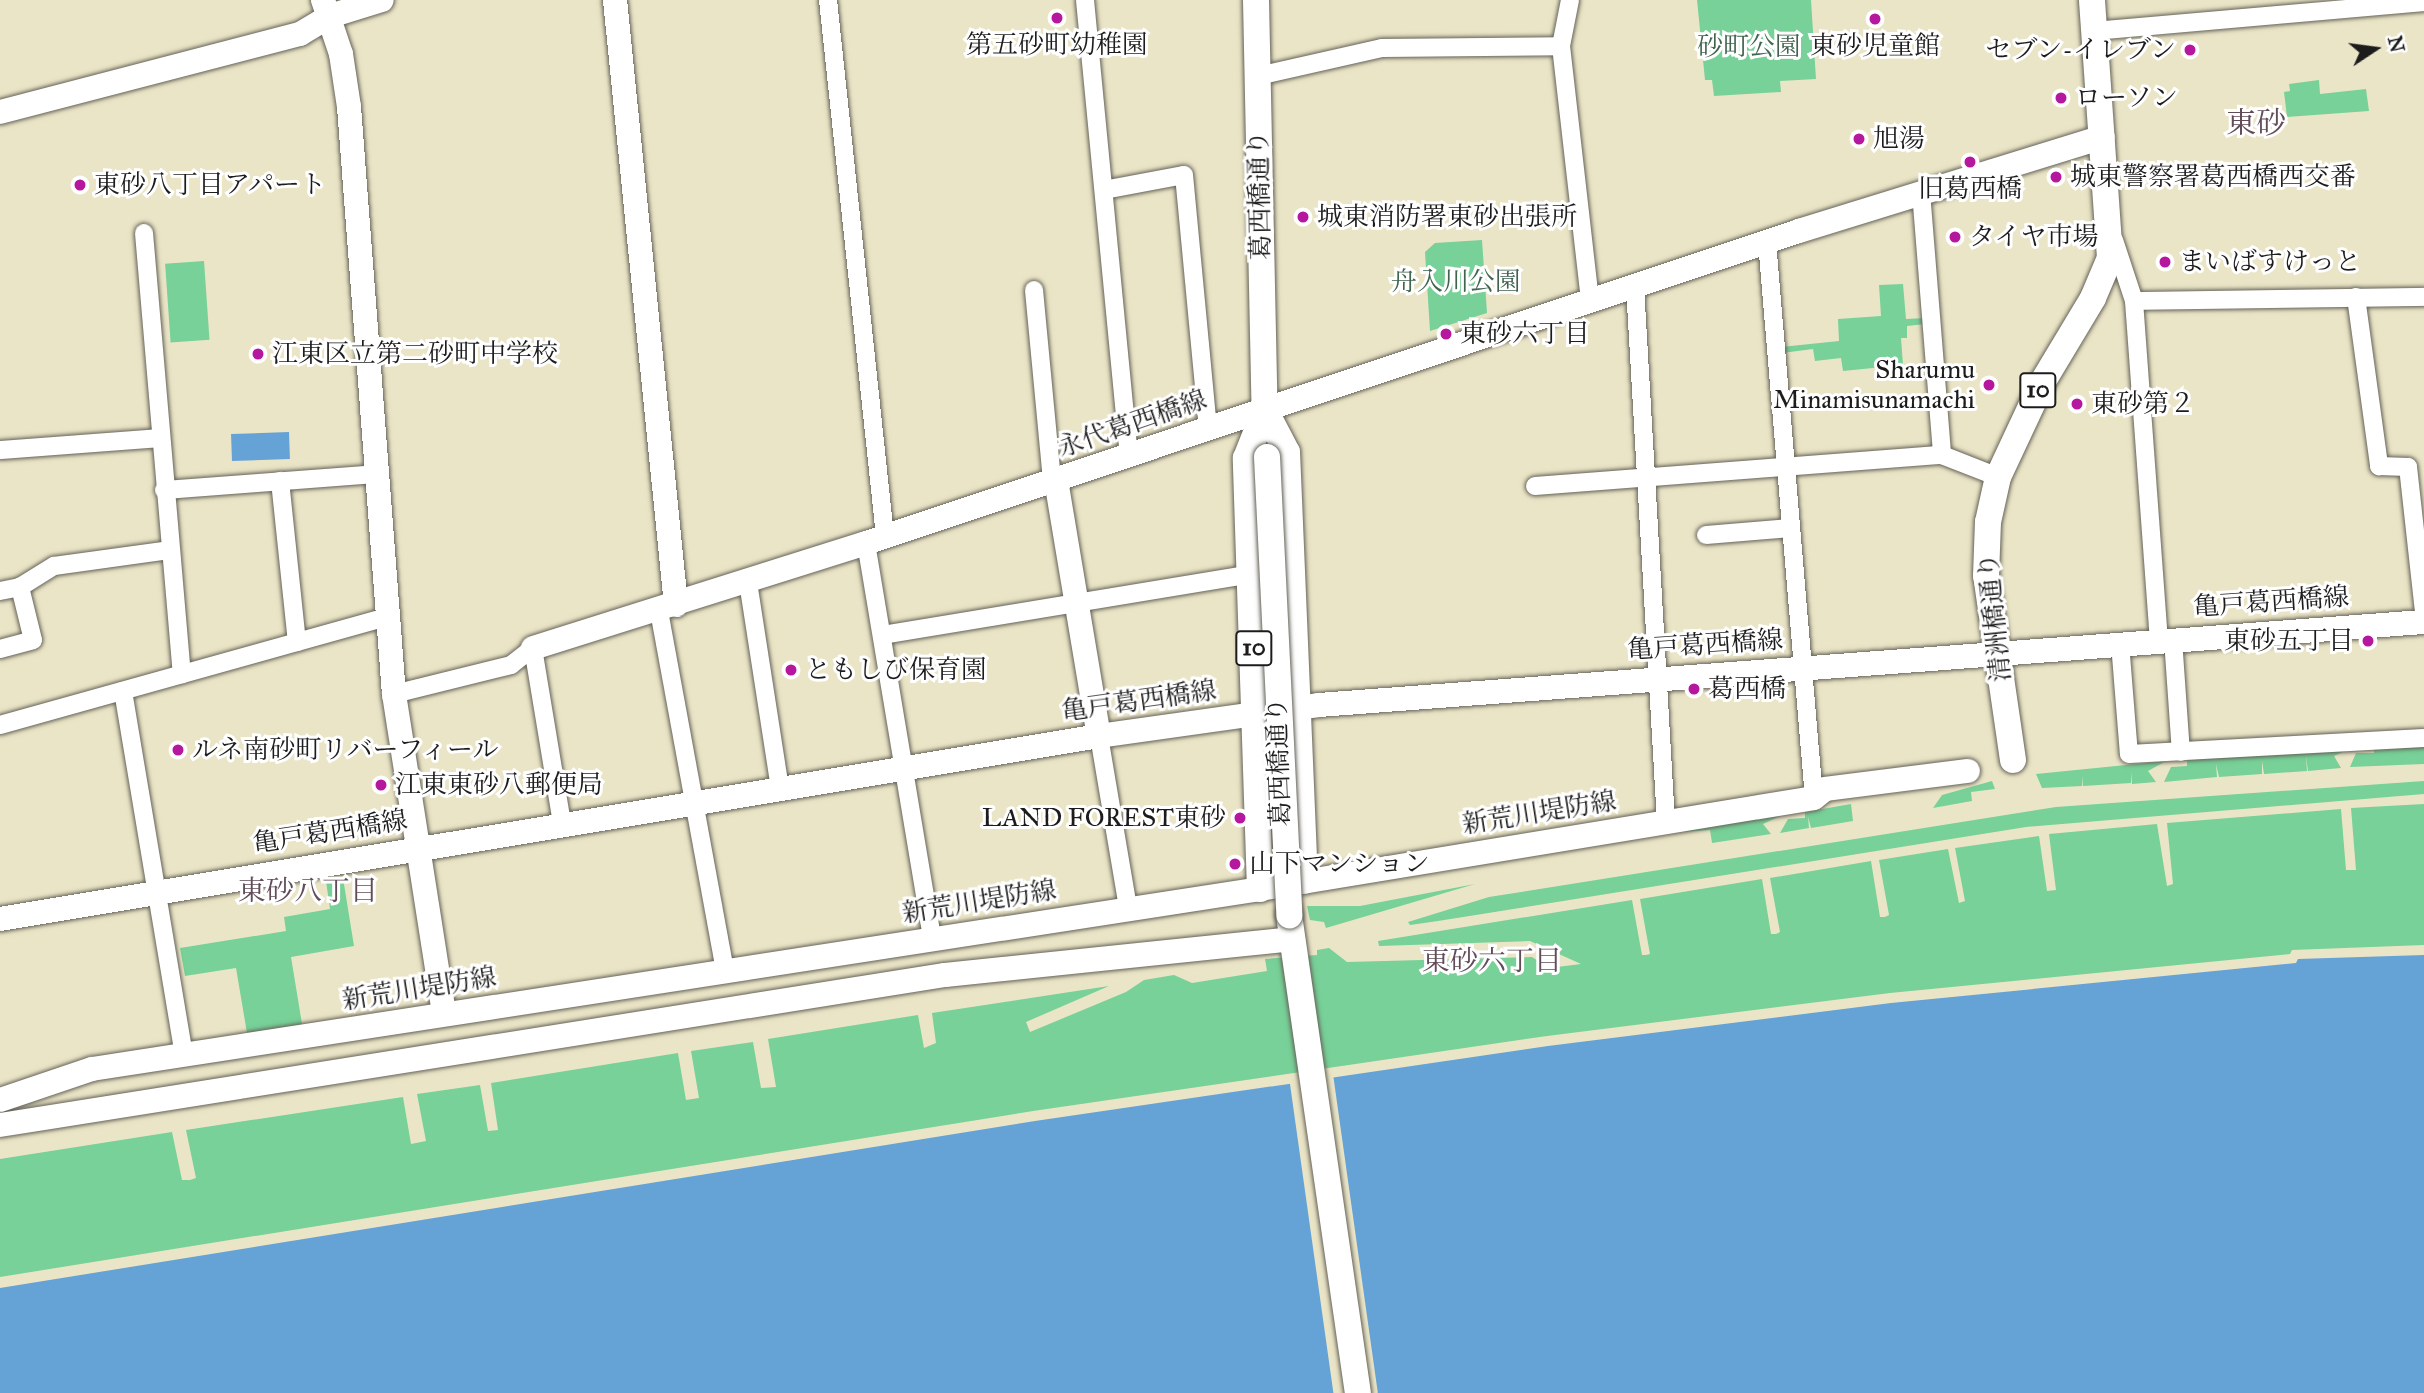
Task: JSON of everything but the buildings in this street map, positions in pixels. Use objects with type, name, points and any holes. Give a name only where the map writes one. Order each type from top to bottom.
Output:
[{"type":"main road","points":[[0,94],[297,18],[326,8],[382,0]]},
{"type":"main road","points":[[615,0],[668,608]]},
{"type":"main road","name":"葛西橋通り","points":[[1256,0],[1265,410],[1292,937],[1358,1393]]},
{"type":"main road","name":"清洲橋通り","points":[[2013,760],[1996,652],[1986,547],[1998,477],[2051,365],[2104,277],[2112,234],[2092,0]]},
{"type":"main road","points":[[0,112],[300,34],[326,8]]},
{"type":"main road","points":[[326,8],[341,54],[349,107],[394,694],[444,1014]]},
{"type":"main road","name":"永代葛西橋線","points":[[1099,736],[1054,481],[1590,300],[1921,192],[2103,137]]},
{"type":"main road","name":"10","points":[[1260,889],[1253,573],[1246,458],[1265,410]]},
{"type":"main road","name":"10","points":[[1265,410],[1287,452],[1305,881]]},
{"type":"main road","points":[[533,648],[668,608],[1054,481]]},
{"type":"main road","name":"亀戸葛西橋線","points":[[0,919],[156,890],[1099,736],[1299,708],[2166,639],[2424,622]]},
{"type":"main road","name":"新荒川堤防線","points":[[0,1100],[92,1069],[1260,889],[1814,798],[1825,789],[1968,771]]},
{"type":"main road","points":[[0,1125],[945,975],[1292,937]]},
{"type":"street","points":[[828,0],[883,635],[932,939]]},
{"type":"street","points":[[1085,0],[1129,456]]},
{"type":"street","points":[[1570,0],[1561,46],[1590,300]]},
{"type":"street","points":[[2094,31],[2424,2]]},
{"type":"street","points":[[1258,76],[1382,48],[1561,46]]},
{"type":"street","points":[[1104,190],[1184,175],[1208,430]]},
{"type":"street","points":[[1921,192],[1942,455]]},
{"type":"street","points":[[144,233],[159,438],[182,674]]},
{"type":"street","points":[[2112,234],[2134,301],[2166,639],[2181,752]]},
{"type":"street","points":[[1767,242],[1814,798]]},
{"type":"street","points":[[1634,286],[1666,822]]},
{"type":"street","points":[[1034,290],[1054,481]]},
{"type":"street","points":[[2356,297],[2379,466],[2408,467],[2424,612]]},
{"type":"street","points":[[2134,301],[2424,298]]},
{"type":"street","points":[[0,450],[159,438]]},
{"type":"street","points":[[1535,486],[1942,455],[1998,477]]},
{"type":"street","points":[[164,490],[376,474]]},
{"type":"street","points":[[281,481],[297,642]]},
{"type":"street","points":[[1706,535],[1791,528]]},
{"type":"street","points":[[0,591],[20,587],[54,566],[169,550]]},
{"type":"street","points":[[883,635],[1253,573]]},
{"type":"street","points":[[748,582],[780,789]]},
{"type":"street","points":[[0,649],[33,640],[20,587]]},
{"type":"street","points":[[668,608],[694,802],[725,972]]},
{"type":"street","points":[[0,725],[386,617]]},
{"type":"street","points":[[2120,643],[2129,754],[2424,738]]},
{"type":"street","points":[[394,694],[511,665],[533,648],[562,824]]},
{"type":"street","points":[[123,691],[184,1056]]},
{"type":"street","points":[[1099,736],[1128,908]]},
{"type":"green space","name":"砂町公園","points":[[1697,0],[1811,0],[1816,79],[1780,81],[1781,92],[1714,96],[1712,80],[1705,80]]},
{"type":"green space","points":[[2319,80],[2320,94],[2366,89],[2369,111],[2287,117],[2284,92],[2290,91],[2289,84]]},
{"type":"green space","name":"舟入川公園","points":[[1482,240],[1487,313],[1430,331],[1425,252],[1435,243]]},
{"type":"green space","points":[[204,261],[210,340],[171,343],[165,264]]},
{"type":"green space","points":[[1903,284],[1906,319],[1925,318],[1925,324],[1907,326],[1907,338],[1901,338],[1903,365],[1843,371],[1841,358],[1815,361],[1813,349],[1782,353],[1781,347],[1839,341],[1838,319],[1881,316],[1879,285]]},
{"type":"green space","points":[[2424,744],[2424,764],[2350,767],[2356,753],[2374,753],[2374,747]]},
{"type":"green space","points":[[2352,748],[2334,756],[2341,768],[2308,771],[2306,756],[2307,771],[2264,774],[2262,761],[2262,774],[2219,777],[2216,764],[2217,777],[2164,782],[2171,767],[2187,766],[2187,759]]},
{"type":"green space","points":[[2166,761],[2148,771],[2156,782],[2132,784],[2131,772],[2131,783],[2083,786],[2082,776],[2082,786],[2042,788],[2036,774]]},
{"type":"green space","points":[[1992,781],[1995,789],[1971,792],[1972,801],[1933,808],[1942,795]]},
{"type":"green space","points":[[2424,781],[2424,794],[2026,827],[1438,921],[1410,925],[1408,922],[1489,897],[2056,807]]},
{"type":"green space","points":[[1851,804],[1853,821],[1811,828],[1808,817],[1809,828],[1780,833],[1788,819],[1805,818],[1805,812]]},
{"type":"green space","points":[[2424,804],[2424,945],[2292,950],[2290,954],[1890,993],[1547,1036],[1033,1111],[0,1277],[0,1159],[172,1132],[182,1180],[190,1180],[196,1178],[186,1130],[403,1097],[411,1144],[426,1141],[417,1094],[480,1085],[488,1131],[498,1130],[491,1083],[678,1053],[686,1100],[699,1098],[691,1051],[753,1042],[761,1088],[776,1087],[768,1039],[918,1015],[924,1048],[936,1043],[932,1013],[1109,986],[1026,1022],[1030,1032],[1126,992],[1144,980],[1174,975],[1192,983],[1267,971],[1265,959],[1317,955],[1317,950],[1329,948],[1347,962],[1532,957],[1549,968],[1581,964],[1530,941],[1379,946],[1378,941],[1632,900],[1642,955],[1646,955],[1650,954],[1640,899],[1762,879],[1771,934],[1776,934],[1780,932],[1770,878],[1871,861],[1880,917],[1885,917],[1889,915],[1879,860],[1948,849],[1959,903],[1965,901],[1955,848],[2039,836],[2047,891],[2056,890],[2049,834],[2157,824],[2167,886],[2173,884],[2167,823],[2341,809],[2346,870],[2356,870],[2351,808]]},
{"type":"green space","points":[[1782,815],[1763,824],[1771,834],[1712,843],[1710,830],[1667,833]]},
{"type":"green space","points":[[343,878],[354,946],[291,957],[303,1030],[248,1039],[236,968],[185,976],[180,948],[286,931],[284,917],[330,909],[326,881]]},
{"type":"green space","points":[[1475,884],[1326,928],[1324,922],[1310,920],[1307,906],[1360,906]]},
{"type":"water","points":[[289,432],[290,459],[232,461],[231,434]]},
{"type":"water","points":[[2424,955],[2424,1393],[0,1393],[0,1288],[1035,1121],[1548,1046],[1891,1003],[2296,963],[2298,959]]},
{"type":"pier","points":[[1333,1074],[1378,1393],[1333,1393],[1289,1080]]},
{"type":"place","name":"第五砂町幼稚園","points":[[1057,18]]},
{"type":"place","name":"東砂児童館","points":[[1875,19]]},
{"type":"place","name":"セブン-イレブン","points":[[2190,50]]},
{"type":"place","name":"ローソン","points":[[2061,98]]},
{"type":"place","name":"旭湯","points":[[1859,139]]},
{"type":"place","name":"旧葛西橋","points":[[1970,162]]},
{"type":"place","name":"城東警察署葛西橋西交番","points":[[2056,177]]},
{"type":"place","name":"東砂八丁目アパート","points":[[80,185]]},
{"type":"place","name":"城東消防署東砂出張所","points":[[1303,217]]},
{"type":"place","name":"タイヤ市場","points":[[1955,237]]},
{"type":"place","name":"まいばすけっと","points":[[2165,262]]},
{"type":"place","name":"東砂六丁目","points":[[1446,334]]},
{"type":"place","name":"江東区立第二砂町中学校","points":[[258,354]]},
{"type":"place","name":"Sharumu Minamisunamachi","points":[[1989,385]]},
{"type":"place","name":"東砂第２","points":[[2077,404]]},
{"type":"place","name":"東砂五丁目","points":[[2368,641]]},
{"type":"place","name":"ともしび保育園","points":[[791,670]]},
{"type":"place","name":"葛西橋","points":[[1694,689]]},
{"type":"place","name":"ルネ南砂町リバーフィール","points":[[178,750]]},
{"type":"place","name":"江東東砂八郵便局","points":[[381,785]]},
{"type":"place","name":"LAND FOREST東砂","points":[[1240,818]]},
{"type":"place","name":"山下マンション","points":[[1235,864]]},
{"type":"district","name":"東砂","points":[[2256,123]]},
{"type":"district","name":"東砂八丁目","points":[[308,891]]},
{"type":"district","name":"東砂六丁目","points":[[1492,961]]}]
